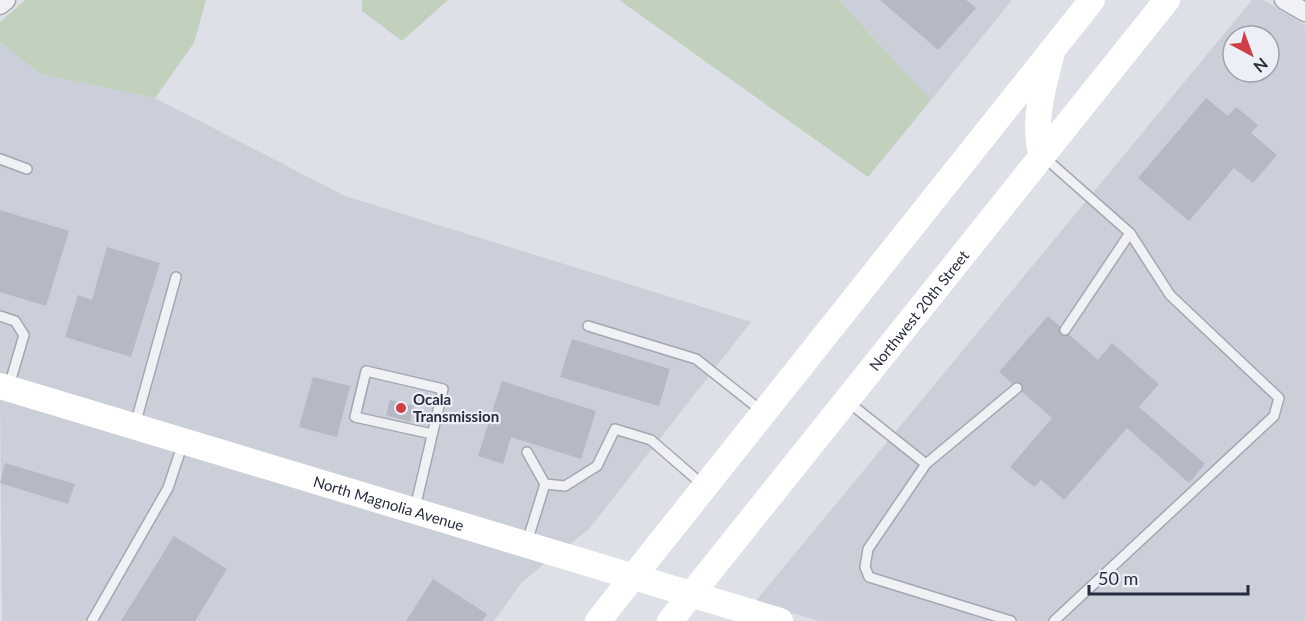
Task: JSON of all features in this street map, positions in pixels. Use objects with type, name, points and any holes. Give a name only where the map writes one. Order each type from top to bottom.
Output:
[{"type":"main road","points":[[598,621],[1092,0]]},
{"type":"main road","name":"Northwest 20th Street","points":[[670,621],[1167,0]]},
{"type":"main road","points":[[1042,156],[1036,136],[1037,114],[1052,50]]},
{"type":"main road","name":"North Magnolia Avenue","points":[[4,387],[780,621]]},
{"type":"street","points":[[0,5],[6,0]]},
{"type":"street","points":[[1284,0],[1305,12]]},
{"type":"lane","points":[[1042,156],[1130,233],[1170,294],[1279,398],[1274,416],[1054,621]]},
{"type":"lane","points":[[0,159],[27,169]]},
{"type":"lane","points":[[1065,330],[1130,233]]},
{"type":"lane","points":[[134,426],[176,277]]},
{"type":"lane","points":[[0,316],[15,321],[24,335],[4,387]]},
{"type":"lane","points":[[588,326],[696,359],[763,412]]},
{"type":"lane","points":[[414,510],[443,389],[366,371],[356,417],[432,434]]},
{"type":"lane","points":[[1011,621],[869,577],[865,567],[868,549],[926,464],[1017,388]]},
{"type":"lane","points":[[847,400],[926,464]]},
{"type":"lane","points":[[545,484],[565,486],[597,466],[615,429],[651,440],[704,486]]},
{"type":"lane","points":[[92,621],[168,488],[184,441]]},
{"type":"lane","points":[[527,452],[545,484],[527,544]]},
{"type":"shaded area","points":[[839,0],[1012,0],[931,100]]},
{"type":"shaded area","points":[[1252,0],[1263,0],[1305,25],[1305,621],[819,621],[755,602],[1221,38],[1221,84],[1281,84],[1281,24],[1232,24]]},
{"type":"shaded area","points":[[0,42],[40,74],[155,98],[345,196],[751,322],[590,528],[569,545],[0,373]]},
{"type":"shaded area","points":[[0,398],[547,562],[522,582],[494,621],[2,621]]},
{"type":"green space","points":[[25,0],[206,0],[194,43],[155,98],[40,74],[0,42],[0,22]]},
{"type":"green space","points":[[362,0],[448,0],[402,41],[362,11]]},
{"type":"green space","points":[[619,0],[839,0],[931,100],[868,177]]},
{"type":"building","points":[[880,0],[966,0],[976,8],[938,50]]},
{"type":"building","points":[[1206,98],[1228,116],[1236,107],[1258,125],[1251,133],[1277,155],[1253,183],[1234,168],[1189,221],[1138,178]]},
{"type":"building","points":[[0,210],[69,231],[46,306],[0,292]]},
{"type":"building","points":[[107,247],[160,263],[131,357],[65,337],[78,295],[92,300]]},
{"type":"building","points":[[1048,316],[1098,360],[1112,343],[1159,384],[1139,407],[1205,464],[1189,483],[1127,428],[1064,500],[1041,480],[1034,487],[1010,467],[1052,418],[999,372]]},
{"type":"building","points":[[572,339],[670,369],[659,406],[560,377]]},
{"type":"building","points":[[313,377],[350,386],[337,437],[299,427]]},
{"type":"building","points":[[502,381],[596,411],[581,459],[511,437],[503,464],[478,456]]},
{"type":"building","points":[[390,400],[414,406],[410,422],[386,415]]},
{"type":"building","points":[[5,463],[75,484],[68,504],[0,483]]},
{"type":"building","points":[[174,536],[227,569],[195,621],[121,621]]},
{"type":"building","points":[[433,579],[487,614],[482,621],[406,621]]},
{"type":"place","name":"Ocala Transmission","points":[[401,408]]}]
